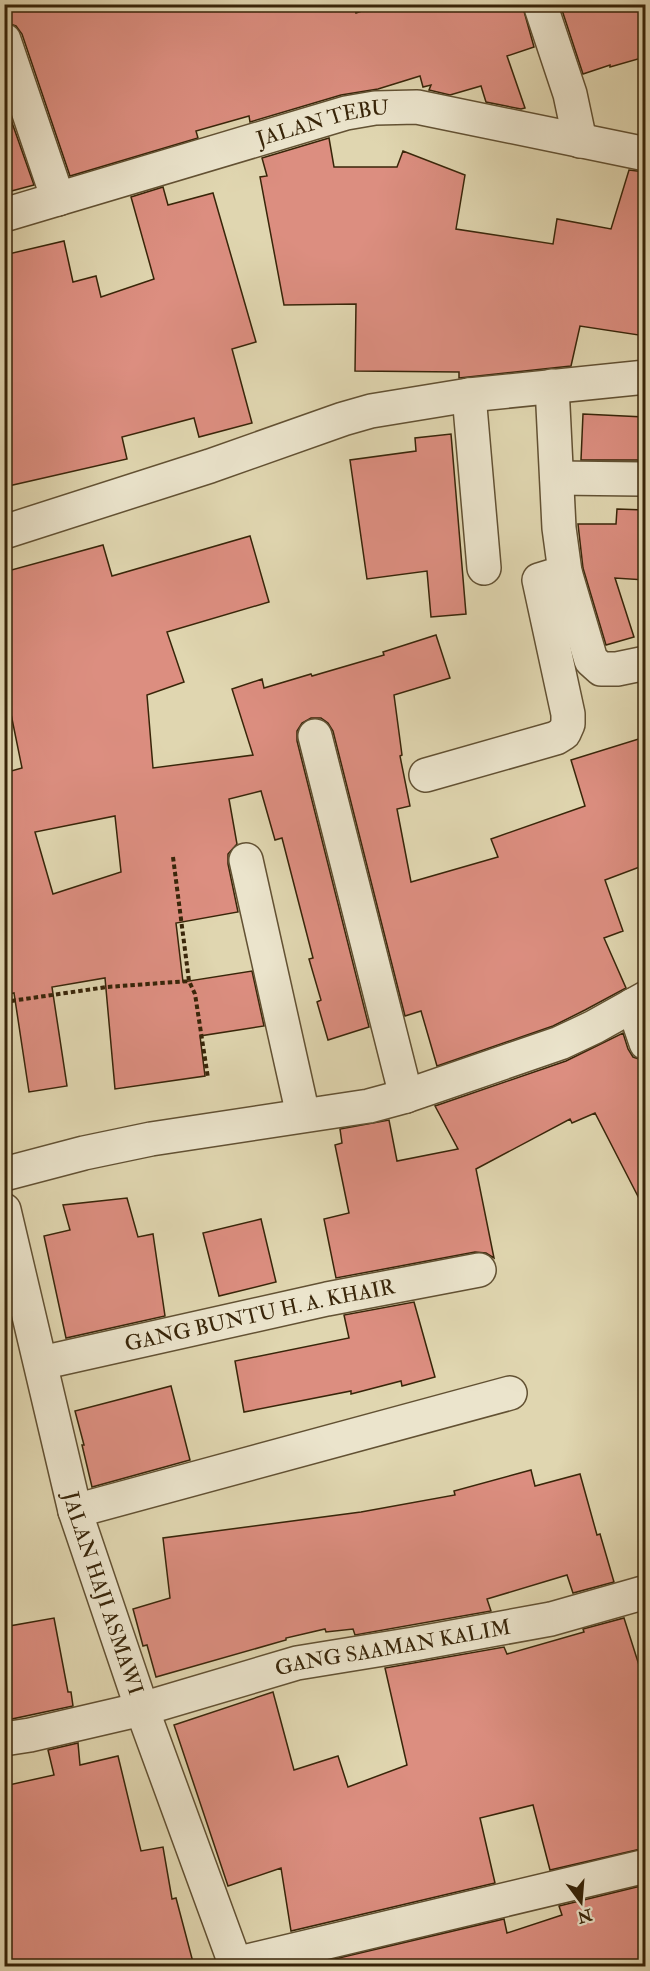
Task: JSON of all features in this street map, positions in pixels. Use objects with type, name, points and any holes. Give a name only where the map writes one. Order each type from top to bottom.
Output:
[{"type":"street","points":[[540,4],[570,94],[579,141]]},
{"type":"street","points":[[4,40],[58,199]]},
{"type":"street","name":"JALAN TEBU","points":[[4,215],[346,113],[375,108],[417,107],[645,154]]},
{"type":"street","points":[[4,532],[199,470],[343,419],[399,406],[468,395],[645,376]]},
{"type":"street","points":[[552,386],[559,528],[565,572],[591,660],[601,669],[617,669],[645,663]]},
{"type":"street","points":[[468,395],[484,568]]},
{"type":"street","points":[[557,478],[641,479]]},
{"type":"street","points":[[426,775],[556,738],[564,733],[568,724],[568,714],[539,580],[565,572]]},
{"type":"street","points":[[315,736],[406,1096]]},
{"type":"street","points":[[246,860],[303,1115]]},
{"type":"street","points":[[4,1174],[84,1153],[152,1139],[369,1106],[406,1096],[560,1042],[594,1027],[639,1002],[645,1043]]},
{"type":"street","name":"JALAN HAJI ASMAWI","points":[[7,1230],[75,1511],[142,1709],[236,1965]]},
{"type":"street","name":"GANG BUNTU H. A. KHAIR","points":[[41,1363],[327,1299],[479,1270]]},
{"type":"street","points":[[75,1511],[510,1393]]},
{"type":"street","name":"GANG SAAMAN KALIM","points":[[4,1739],[142,1709],[297,1663],[551,1618],[645,1592]]},
{"type":"street","points":[[236,1965],[645,1866]]},
{"type":"path","points":[[173,856],[189,981],[195,994],[208,1078]]},
{"type":"path","points":[[4,1002],[107,987],[189,981]]},
{"type":"building","points":[[28,4],[353,4],[356,13],[382,4],[522,4],[534,47],[507,56],[525,108],[486,102],[481,86],[450,95],[429,90],[431,85],[423,87],[420,76],[378,89],[341,95],[250,122],[249,116],[196,131],[198,138],[70,176],[22,34],[16,26],[4,22],[4,11]]},
{"type":"building","points":[[560,4],[645,4],[645,57],[583,74]]},
{"type":"building","points":[[4,100],[34,185],[4,193]]},
{"type":"building","points":[[329,138],[334,167],[397,167],[403,151],[465,175],[456,229],[553,244],[557,219],[611,229],[629,170],[645,172],[645,336],[580,326],[571,366],[459,378],[459,372],[355,371],[356,304],[284,305],[260,177],[267,176],[262,158]]},
{"type":"building","points":[[163,187],[168,205],[213,193],[256,342],[232,349],[252,423],[199,437],[194,418],[122,437],[127,459],[4,487],[4,255],[64,241],[73,282],[96,276],[101,297],[154,279],[131,197]]},
{"type":"building","points":[[583,414],[644,417],[641,460],[581,460]]},
{"type":"building","points":[[451,434],[466,614],[431,617],[427,571],[367,579],[350,460],[416,451],[415,438]]},
{"type":"building","points":[[617,509],[645,510],[645,580],[615,578],[634,637],[606,645],[583,568],[578,524],[616,524]]},
{"type":"building","points":[[250,536],[269,602],[167,632],[184,682],[147,695],[153,768],[253,755],[232,689],[262,679],[264,688],[311,674],[312,676],[384,655],[383,652],[436,635],[450,678],[394,695],[402,755],[400,756],[410,806],[397,809],[411,882],[498,857],[491,839],[585,806],[571,760],[645,737],[645,865],[605,880],[623,931],[604,938],[626,988],[553,1026],[437,1066],[421,1011],[405,1016],[333,731],[321,718],[311,718],[302,723],[297,731],[297,741],[369,1027],[328,1040],[317,1002],[321,1000],[309,959],[313,958],[282,838],[275,840],[261,791],[229,799],[237,844],[228,854],[228,864],[238,912],[176,923],[183,982],[252,971],[264,1026],[200,1036],[205,1076],[115,1089],[105,978],[52,987],[67,1086],[29,1092],[14,993],[4,995],[4,773],[22,768],[10,709],[4,711],[4,572],[103,545],[112,576]],"holes":[[[115,816],[121,872],[53,894],[35,832]]]},
{"type":"building","points":[[623,1033],[633,1057],[645,1061],[645,1210],[595,1113],[572,1123],[570,1119],[476,1169],[494,1258],[486,1253],[475,1252],[336,1278],[324,1219],[349,1213],[335,1145],[342,1143],[340,1129],[389,1120],[397,1161],[458,1149],[435,1106],[566,1061]]},
{"type":"building","points":[[127,1198],[138,1237],[153,1234],[165,1316],[66,1338],[44,1236],[70,1230],[63,1205]]},
{"type":"building","points":[[261,1219],[276,1282],[219,1296],[203,1233]]},
{"type":"building","points":[[414,1302],[435,1377],[402,1386],[401,1381],[351,1394],[351,1391],[244,1412],[235,1361],[349,1338],[344,1315]]},
{"type":"building","points":[[171,1386],[190,1460],[92,1487],[75,1411]]},
{"type":"building","points":[[531,1470],[535,1486],[580,1474],[597,1535],[600,1534],[614,1582],[573,1593],[567,1575],[487,1599],[491,1611],[355,1635],[353,1629],[326,1632],[325,1629],[286,1638],[286,1640],[156,1677],[147,1645],[143,1646],[133,1609],[170,1598],[163,1538],[361,1512],[455,1495],[454,1491]]},
{"type":"building","points":[[54,1618],[68,1692],[71,1692],[73,1706],[7,1720],[4,1703],[4,1627]]},
{"type":"building","points":[[624,1618],[645,1684],[645,1711],[639,1714],[645,1737],[645,1848],[550,1870],[533,1805],[480,1818],[495,1883],[291,1931],[281,1868],[228,1886],[174,1725],[273,1692],[294,1770],[338,1756],[348,1787],[407,1765],[385,1668],[504,1647],[507,1654]]},
{"type":"building","points":[[78,1743],[80,1765],[118,1756],[141,1851],[163,1847],[172,1899],[176,1898],[194,1966],[4,1966],[4,1786],[54,1775],[48,1750]]},
{"type":"building","points":[[645,1885],[645,1963],[632,1966],[305,1966],[504,1919],[507,1933],[562,1915],[559,1906]]}]
